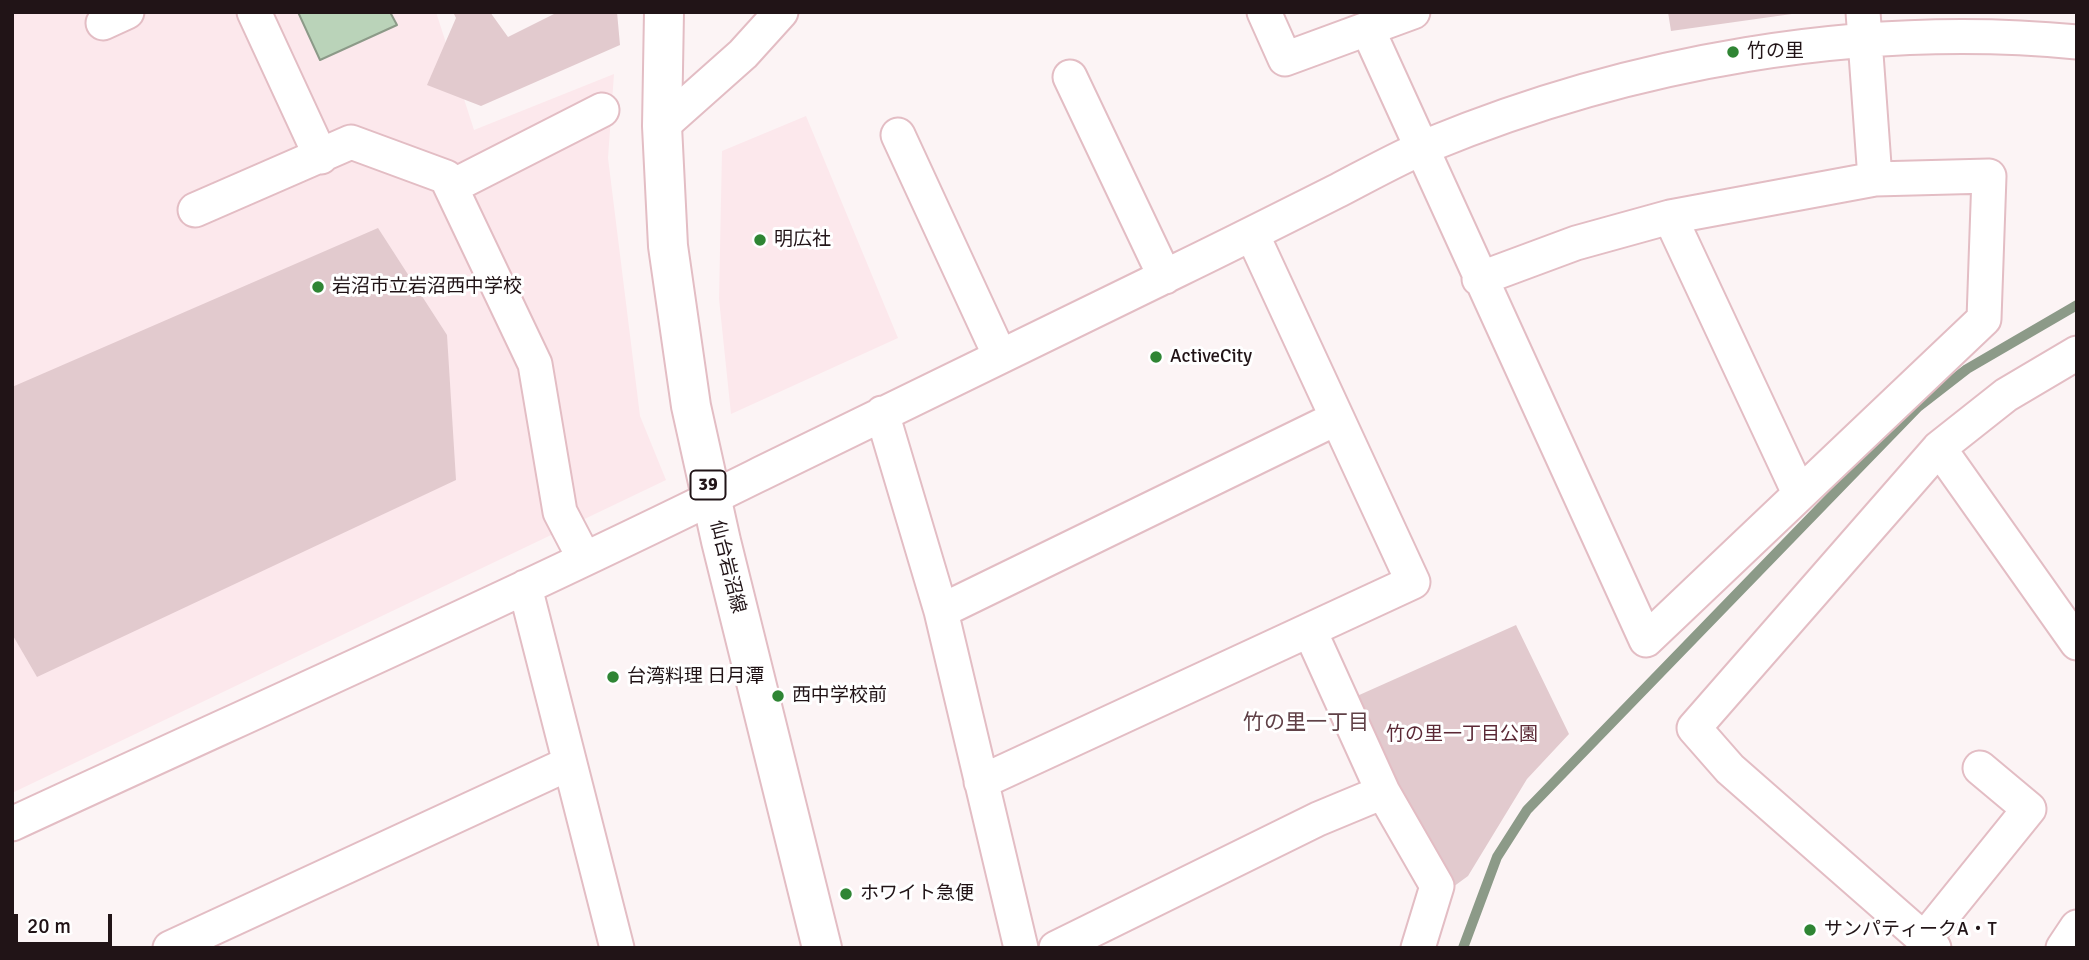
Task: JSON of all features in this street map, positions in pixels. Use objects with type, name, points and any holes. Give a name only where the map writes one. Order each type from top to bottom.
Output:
[{"type":"main road","name":"仙台岩沼線","points":[[664,12],[662,126],[668,246],[691,405],[710,498],[822,948]]},
{"type":"street","points":[[254,12],[321,157]]},
{"type":"street","points":[[662,126],[743,54],[781,12]]},
{"type":"street","points":[[1264,12],[1285,58],[1413,12]]},
{"type":"street","points":[[1864,27],[1875,179]]},
{"type":"street","points":[[12,824],[525,587],[1165,277],[1421,148],[1484,123],[1574,93],[1864,27],[1957,37],[2077,42]]},
{"type":"street","points":[[1368,30],[1479,279],[1646,640],[1984,320],[1989,176],[1875,179],[1670,218],[1576,243],[1479,279]]},
{"type":"street","points":[[1070,77],[1165,277]]},
{"type":"street","points":[[451,187],[603,110]]},
{"type":"street","points":[[898,135],[1000,356]]},
{"type":"street","points":[[195,210],[351,142],[446,177],[535,364],[560,512],[584,558]]},
{"type":"street","points":[[1670,218],[1799,493]]},
{"type":"street","points":[[981,782],[1413,582],[1252,234]]},
{"type":"street","points":[[1980,768],[2029,809],[1929,943],[1730,769],[1693,728],[1939,448],[2006,395],[2077,353]]},
{"type":"street","points":[[882,413],[941,611],[1021,948]]},
{"type":"street","points":[[941,611],[1337,418]]},
{"type":"street","points":[[1939,448],[2077,643]]},
{"type":"street","points":[[525,587],[617,948]]},
{"type":"street","points":[[1310,631],[1383,792],[1437,886],[1418,948]]},
{"type":"street","points":[[170,948],[568,764]]},
{"type":"street","points":[[1056,948],[1318,819],[1383,792]]},
{"type":"street","points":[[2063,948],[2077,928]]},
{"type":"shaded area","name":"岩沼市立岩沼西中学校","points":[[12,12],[436,12],[474,130],[614,74],[608,158],[640,416],[666,480],[12,793]]},
{"type":"shaded area","points":[[298,12],[390,12],[397,25],[320,60]]},
{"type":"shaded area","points":[[806,116],[898,338],[731,414],[719,299],[722,151]]},
{"type":"green space","points":[[453,12],[490,12],[508,37],[558,12],[617,12],[620,45],[481,106],[427,85],[456,18]]},
{"type":"green space","points":[[1668,12],[1806,12],[1671,31]]},
{"type":"green space","points":[[378,228],[447,335],[456,480],[37,677],[12,634],[12,387]]},
{"type":"green space","name":"竹の里一丁目公園","points":[[1516,625],[1569,734],[1527,779],[1468,876],[1453,887],[1413,822],[1357,696]]},
{"type":"waterway","points":[[1463,948],[1497,857],[1527,810],[1918,407],[1967,369],[2077,305]]},
{"type":"place","name":"竹の里","points":[[1733,52]]},
{"type":"place","name":"明広社","points":[[760,240]]},
{"type":"place","name":"岩沼市立岩沼西中学校","points":[[318,287]]},
{"type":"place","name":"ActiveCity","points":[[1156,357]]},
{"type":"place","name":"台湾料理 日月潭","points":[[613,677]]},
{"type":"place","name":"西中学校前","points":[[778,696]]},
{"type":"place","name":"ホワイト急便","points":[[846,894]]},
{"type":"place","name":"サンパティークA・T","points":[[1810,930]]},
{"type":"district","name":"竹の里一丁目","points":[[1306,723]]}]
